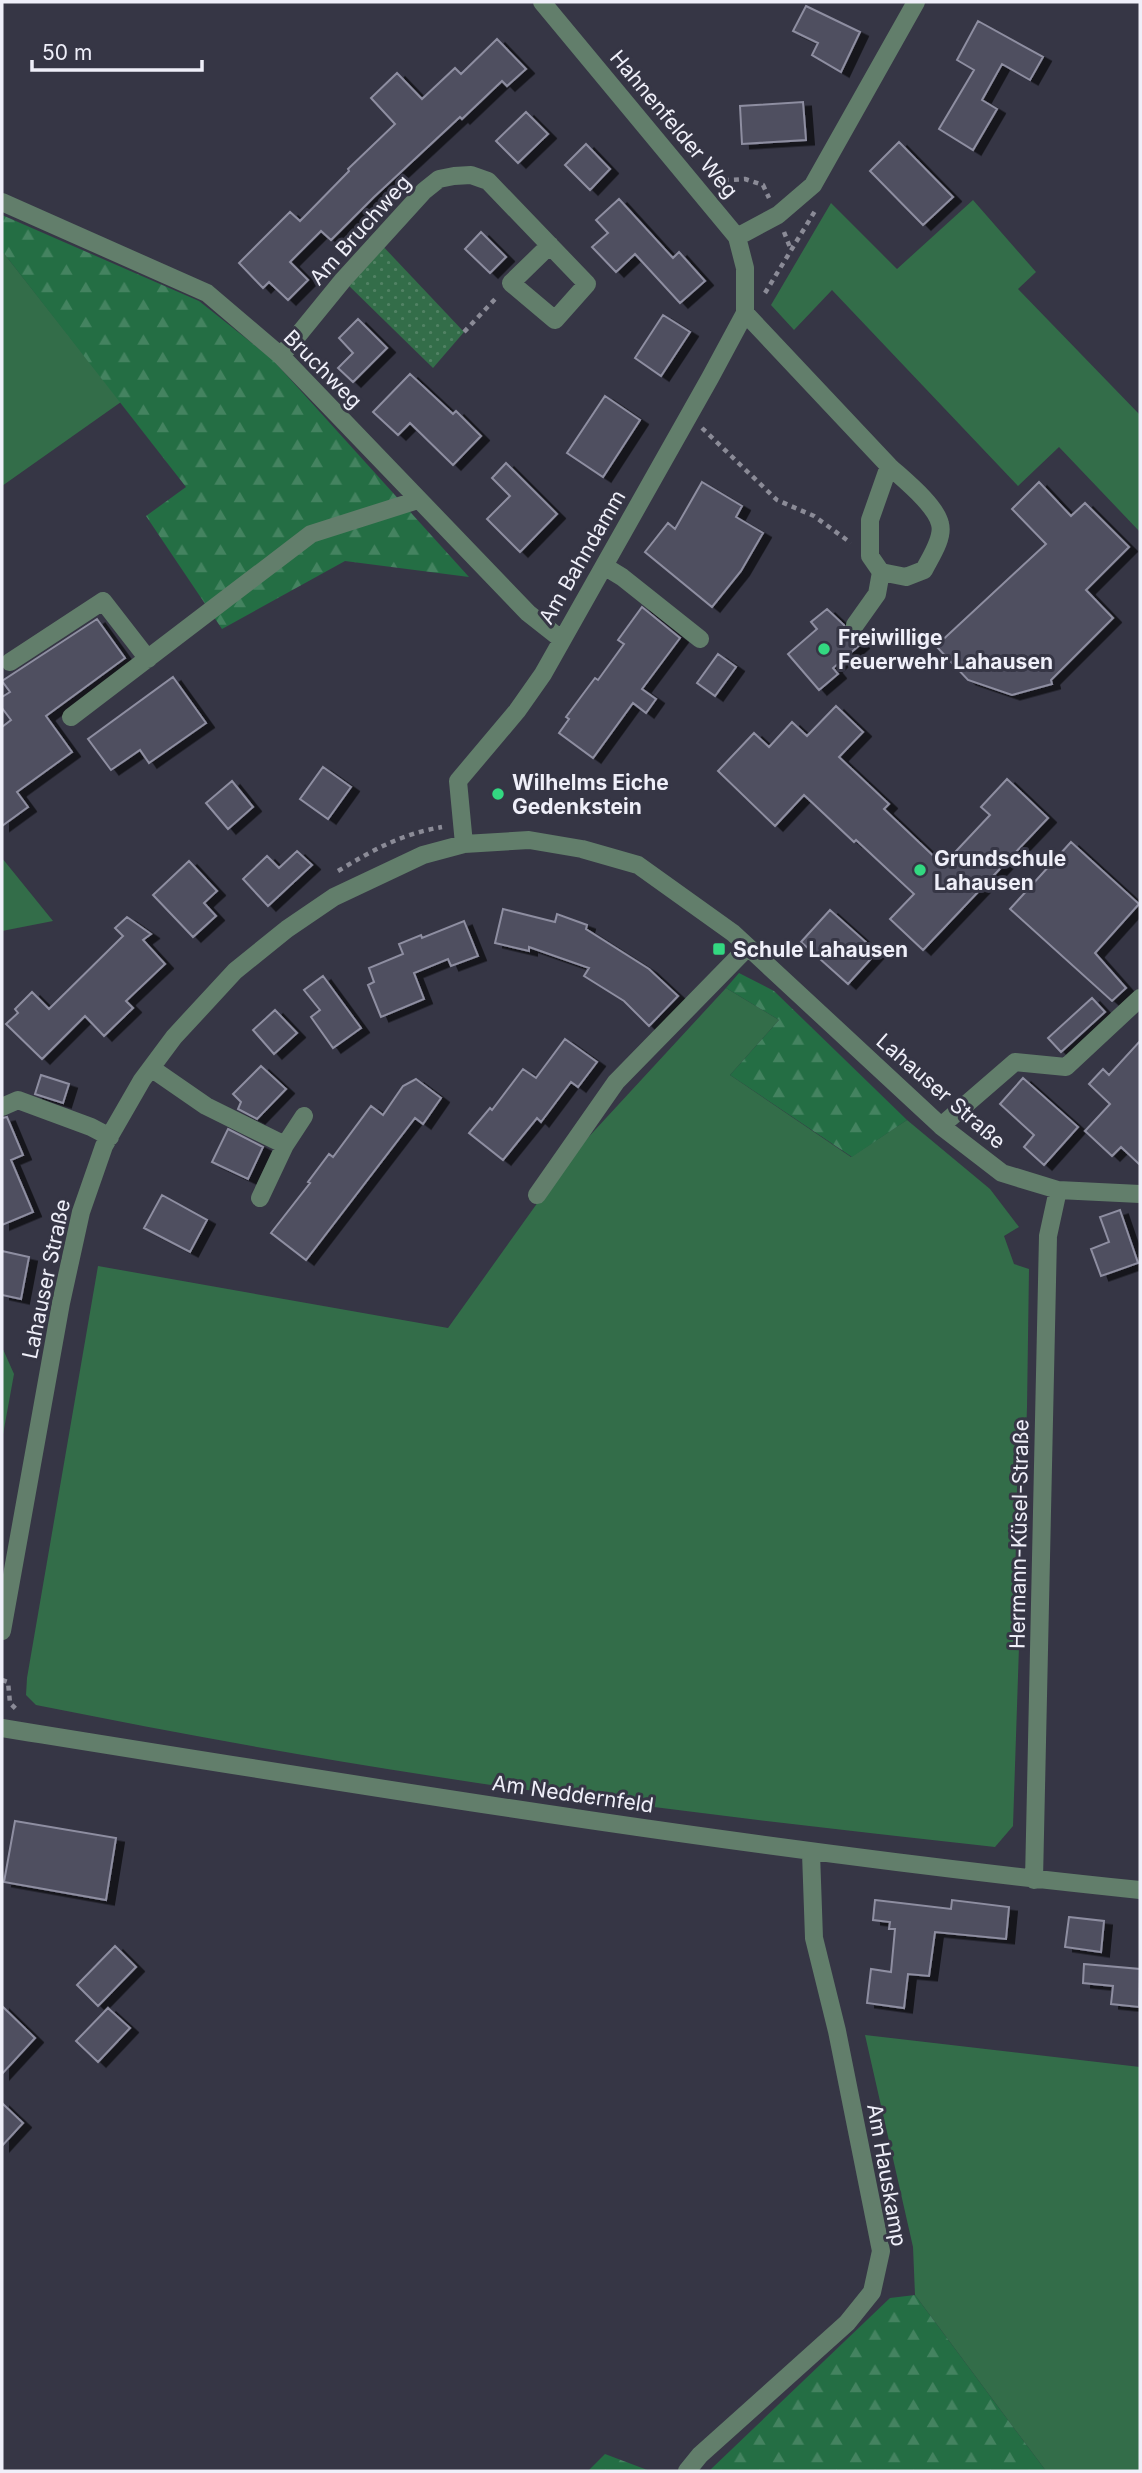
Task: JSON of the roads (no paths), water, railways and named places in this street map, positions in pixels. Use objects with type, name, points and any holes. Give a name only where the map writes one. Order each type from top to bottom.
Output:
[{"type":"street","name":"Hahnenfelder Weg","points":[[542,2],[737,236],[745,268],[746,286]]},
{"type":"street","points":[[737,236],[778,215],[813,185],[916,2]]},
{"type":"street","name":"Am Bruchweg","points":[[281,356],[378,239],[424,191],[439,180],[471,175],[488,181],[550,245],[587,285],[555,320],[511,283],[550,245]]},
{"type":"street","name":"Bruchweg","points":[[2,202],[207,293],[281,356],[528,613],[561,639]]},
{"type":"street","name":"Am Bahndamm","points":[[464,844],[458,780],[517,711],[543,674],[745,313],[746,286]]},
{"type":"street","points":[[745,313],[932,508],[941,525],[937,544],[924,570],[906,577],[881,572],[870,556],[870,520],[889,466]]},
{"type":"street","points":[[71,717],[311,534],[418,500]]},
{"type":"street","points":[[604,566],[701,639]]},
{"type":"street","points":[[855,625],[877,594],[881,572]]},
{"type":"street","points":[[10,662],[103,601],[148,659]]},
{"type":"street","name":"Lahauser Straße","points":[[2,1631],[75,1238],[81,1212],[110,1137],[142,1080],[174,1037],[235,971],[287,929],[334,897],[423,855],[464,844],[529,840],[582,849],[639,865],[711,915],[941,1126],[1002,1172],[1058,1190],[1140,1194]]},
{"type":"street","points":[[537,1195],[616,1082],[748,947]]},
{"type":"street","points":[[941,1126],[1015,1062],[1066,1067],[1140,998]]},
{"type":"street","points":[[151,1068],[205,1106],[285,1145]]},
{"type":"street","points":[[2,1107],[18,1100],[91,1127],[110,1137]]},
{"type":"street","points":[[260,1198],[285,1145],[304,1116]]},
{"type":"street","name":"Hermann-Küsel-Straße","points":[[1034,1880],[1048,1236],[1058,1190]]},
{"type":"street","name":"Am Neddernfeld","points":[[2,1728],[346,1784],[811,1853],[1140,1891]]},
{"type":"street","name":"Am Hauskamp","points":[[687,2471],[700,2455],[847,2323],[872,2291],[881,2251],[837,2031],[814,1938],[811,1853]]},
{"type":"place","name":"Freiwillige Feuerwehr Lahausen","points":[[824,649]]},
{"type":"place","name":"Wilhelms Eiche Gedenkstein","points":[[498,794]]},
{"type":"place","name":"Grundschule Lahausen","points":[[920,870]]},
{"type":"place","name":"Schule Lahausen","points":[[719,949]]}]
